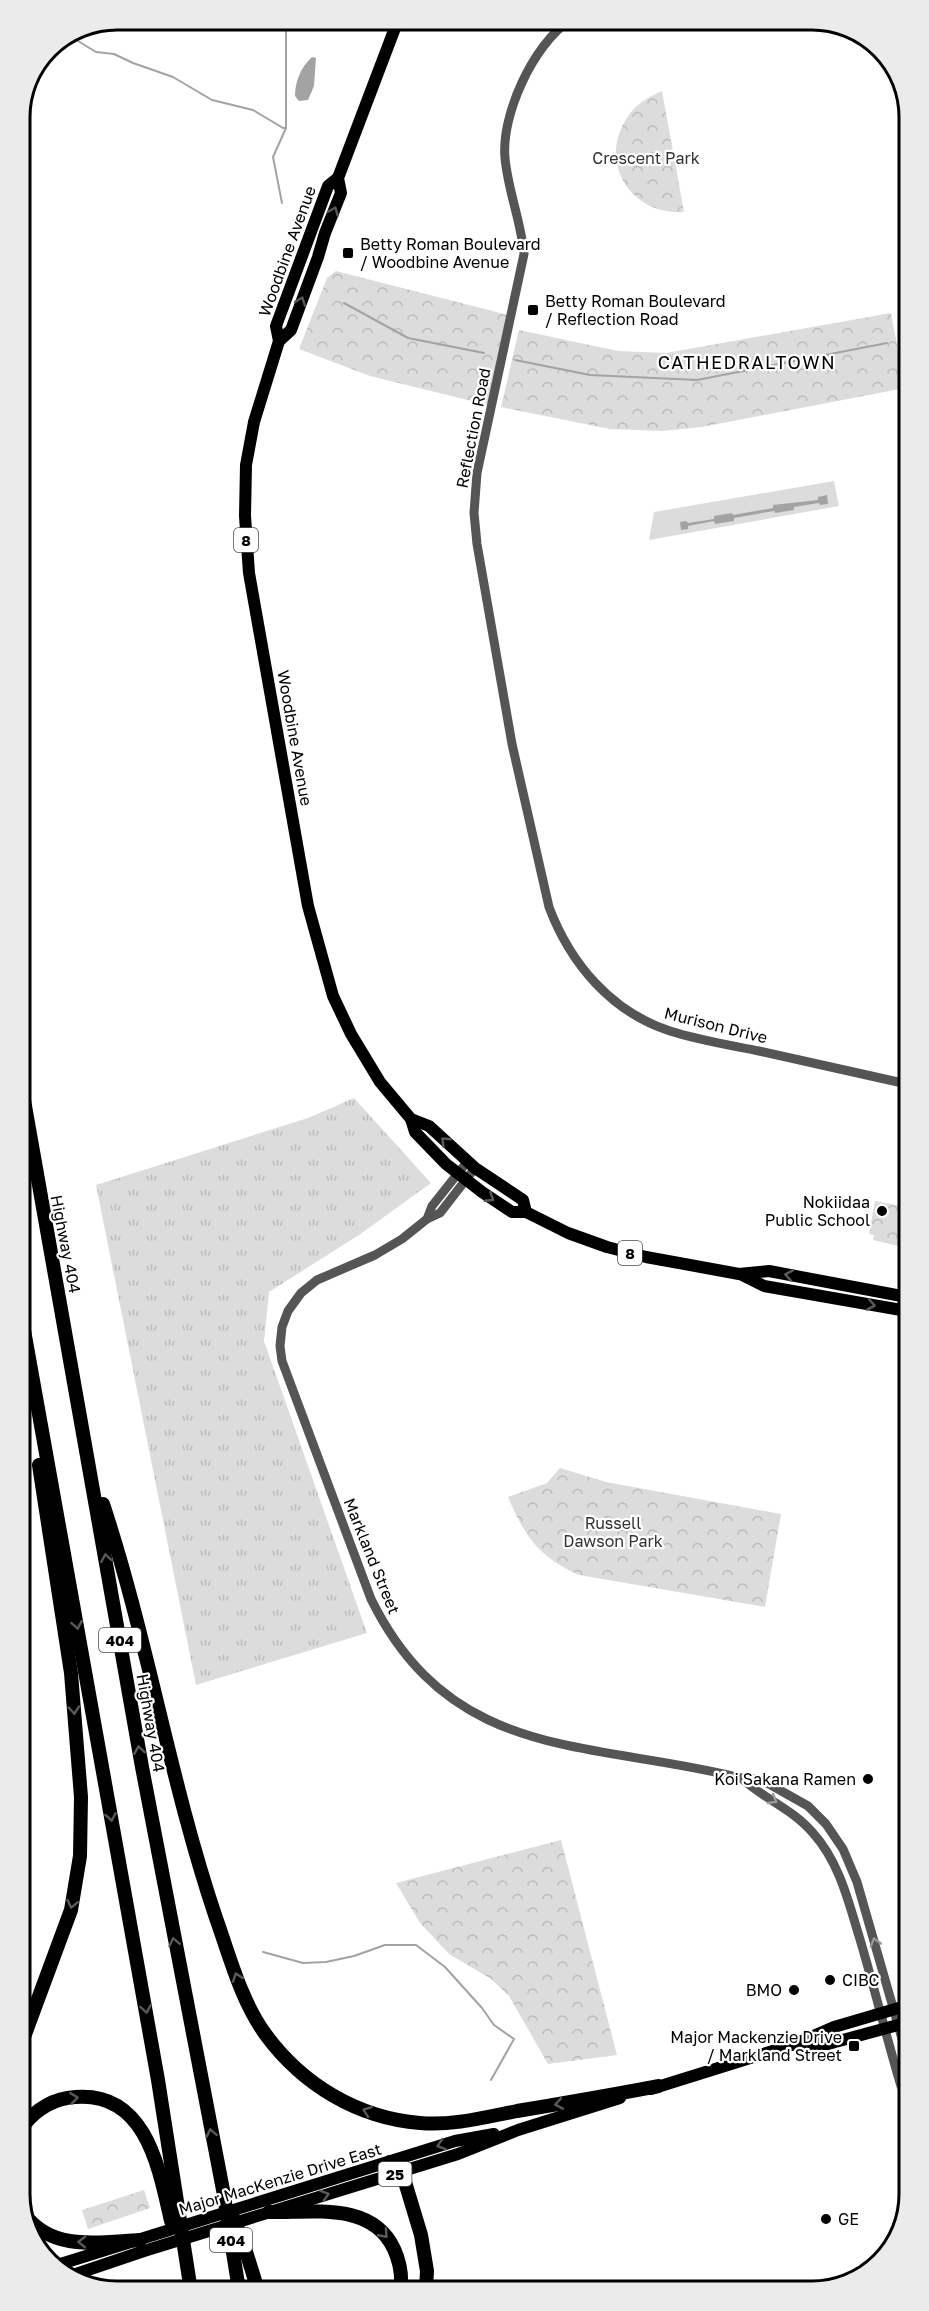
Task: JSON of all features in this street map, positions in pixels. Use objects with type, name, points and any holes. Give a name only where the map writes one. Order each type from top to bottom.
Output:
[{"type":"highway","name":"Highway 404","points":[[30,1134],[169,1918],[223,2190],[238,2281]]},
{"type":"highway","name":"404","points":[[30,1364],[158,2080],[189,2281]]},
{"type":"highway","points":[[30,1387],[71,1673],[81,1797],[80,1856],[71,1910],[30,2021]]},
{"type":"highway","points":[[87,1455],[122,1560],[200,1870],[241,1990],[265,2035],[300,2074],[344,2103],[383,2117],[421,2123],[462,2121],[658,2086]]},
{"type":"highway","points":[[30,2119],[40,2109],[55,2101],[89,2096],[104,2099],[133,2117],[143,2130],[150,2146],[168,2205],[181,2262],[187,2272]]},
{"type":"highway","points":[[390,2162],[402,2172],[421,2235],[426,2281]]},
{"type":"highway","points":[[223,2190],[255,2281]]},
{"type":"highway","points":[[269,2206],[329,2211],[366,2220],[380,2229],[391,2241],[399,2260],[400,2281]]},
{"type":"highway","points":[[37,2226],[45,2234],[69,2242],[142,2246]]},
{"type":"main road","name":"Woodbine Avenue","points":[[394,30],[338,178],[328,186],[276,326],[279,341],[254,422],[246,465],[245,516],[249,573],[308,906],[333,996],[351,1034],[380,1082],[411,1119],[415,1132],[462,1177],[512,1212],[526,1212],[568,1233],[607,1247],[646,1257],[739,1274],[764,1286],[899,1310]]},
{"type":"main road","name":"Woodbine Avenue","points":[[411,1119],[429,1126],[471,1165],[523,1200],[526,1212]]},
{"type":"main road","name":"Woodbine Avenue","points":[[739,1274],[769,1271],[899,1295]]},
{"type":"main road","name":"Major MacKenzie Drive East","points":[[269,2206],[402,2172],[458,2154],[518,2130],[795,2044],[834,2027],[899,2008]]},
{"type":"main road","name":"Major MacKenzie Drive East","points":[[795,2044],[828,2044],[899,2024]]},
{"type":"main road","name":"Major MacKenzie Drive East","points":[[65,2264],[142,2246],[269,2206],[455,2141],[518,2130]]},
{"type":"main road","name":"Major MacKenzie Drive East","points":[[79,2272],[142,2246]]},
{"type":"street","name":"Reflection Road","points":[[557,929],[546,894],[512,744],[477,544],[474,513],[477,473],[524,254],[522,233],[509,189],[505,155],[509,122],[519,88],[538,53],[560,30]]},
{"type":"street","name":"Murison Drive","points":[[557,929],[573,956],[597,985],[623,1007],[653,1025],[680,1034],[899,1082]]},
{"type":"street","name":"Markland Street","points":[[471,1165],[432,1206],[427,1219],[402,1239],[375,1255],[310,1284],[288,1311],[280,1335],[282,1361],[364,1582],[383,1623],[404,1653],[432,1683],[465,1708],[502,1727],[551,1743],[741,1778],[760,1779],[814,1811],[835,1837],[857,1881],[894,2009],[899,2016]]},
{"type":"street","name":"Markland Street","points":[[741,1778],[755,1791],[780,1804],[798,1817],[814,1833],[828,1854],[843,1885],[899,2079]]},
{"type":"green space","name":"Crescent Park","points":[[662,91],[684,212],[665,211],[648,205],[634,195],[624,182],[618,167],[616,150],[620,132],[629,115],[648,98]]},
{"type":"green space","points":[[336,271],[512,316],[492,406],[370,376],[299,349],[327,278]]},
{"type":"green space","points":[[891,313],[899,356],[899,389],[702,427],[663,431],[610,429],[501,407],[519,330],[618,351],[666,353]]},
{"type":"green space","points":[[834,481],[839,506],[649,540],[654,512]]},
{"type":"green space","points":[[354,1098],[431,1183],[359,1235],[269,1292],[264,1341],[367,1633],[196,1685],[96,1185],[308,1118]]},
{"type":"green space","points":[[875,1201],[899,1206],[899,1246],[873,1240],[874,1235],[869,1234]]},
{"type":"green space","name":"Russell Dawson Park","points":[[560,1468],[606,1482],[781,1514],[765,1607],[579,1575],[553,1561],[527,1535],[508,1497],[547,1483]]},
{"type":"green space","points":[[561,1840],[617,2055],[548,2064],[509,1996],[491,1979],[449,1954],[420,1923],[396,1883]]},
{"type":"green space","points":[[144,2190],[150,2208],[88,2229],[82,2210]]},
{"type":"shaded area","points":[[312,57],[316,58],[314,86],[308,100],[299,101],[295,96],[297,80]]},
{"type":"shaded area","points":[[827,495],[828,504],[794,507],[794,510],[734,518],[734,521],[715,524],[714,521],[688,526],[688,529],[681,530],[680,522],[714,519],[714,516],[773,508],[773,505],[818,500],[818,497]]},
{"type":"waterway","points":[[282,203],[273,157],[286,128],[286,30]]},
{"type":"waterway","points":[[78,41],[96,52],[114,54],[173,77],[212,100],[253,110],[286,128]]},
{"type":"waterway","points":[[344,303],[408,338],[484,353]]},
{"type":"waterway","points":[[515,360],[590,375],[697,380],[887,343]]},
{"type":"waterway","points":[[263,1952],[303,1963],[326,1962],[354,1956],[385,1945],[416,1945],[445,1967],[482,2008],[494,2025],[514,2039],[491,2080]]},
{"type":"place","name":"Betty Roman Boulevard / Woodbine Avenue","points":[[348,253]]},
{"type":"place","name":"Betty Roman Boulevard / Reflection Road","points":[[533,310]]},
{"type":"place","name":"Nokiidaa Public School","points":[[882,1211]]},
{"type":"place","name":"Koi Sakana Ramen","points":[[868,1779]]},
{"type":"place","name":"CIBC","points":[[830,1980]]},
{"type":"place","name":"BMO","points":[[794,1990]]},
{"type":"place","name":"Major Mackenzie Drive / Markland Street","points":[[854,2046]]},
{"type":"place","name":"GE","points":[[826,2219]]},
{"type":"district","name":"CATHEDRALTOWN","points":[[747,362]]}]
